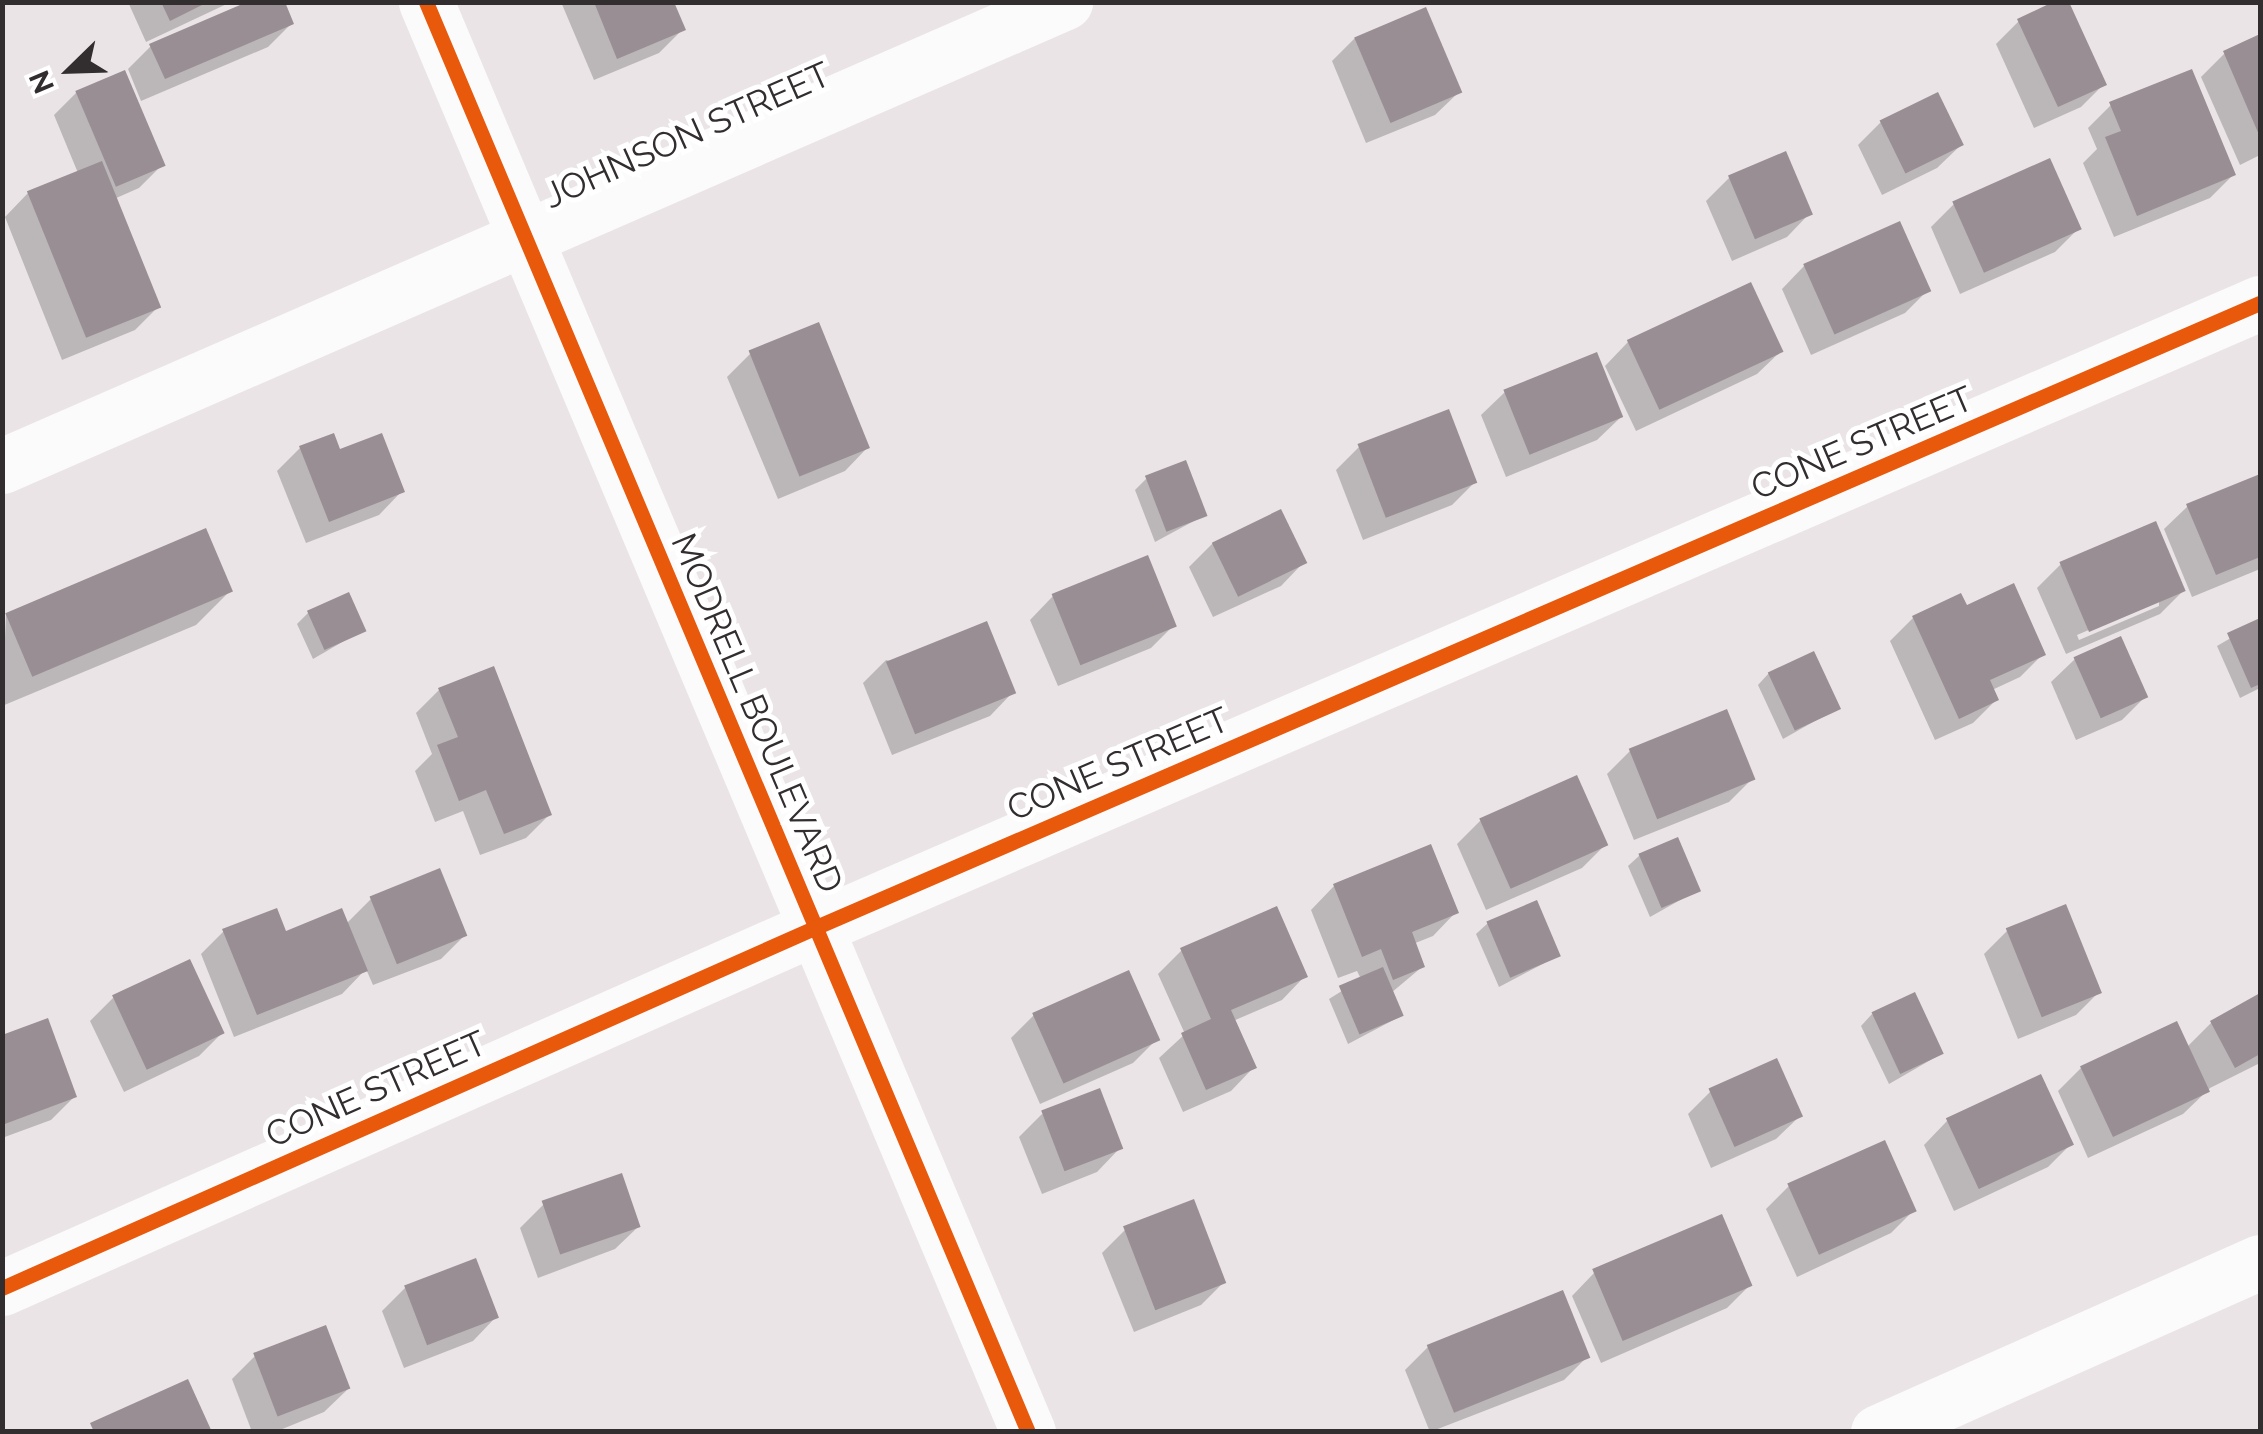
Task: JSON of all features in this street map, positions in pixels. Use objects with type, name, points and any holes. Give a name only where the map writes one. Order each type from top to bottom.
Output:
[{"type":"street","name":"MODRELL BOULEVARD","points":[[426,2],[1028,1432]]},
{"type":"street","name":"JOHNSON STREET","points":[[2,466],[1065,2]]},
{"type":"street","name":"CONE STREET","points":[[2,1288],[814,928],[2260,303]]},
{"type":"street","points":[[1878,1432],[2260,1262]]},
{"type":"building","points":[[161,2],[208,2],[170,21]]},
{"type":"building","points":[[247,2],[285,2],[294,24],[165,79],[149,44]]},
{"type":"building","points":[[594,2],[674,2],[686,30],[617,59]]},
{"type":"building","points":[[2053,2],[2069,2],[2107,85],[2058,107],[2017,19]]},
{"type":"building","points":[[1426,7],[1462,93],[1391,123],[1354,37]]},
{"type":"building","points":[[2260,34],[2260,137],[2223,51]]},
{"type":"building","points":[[2192,69],[2236,175],[2137,216],[2105,137],[2121,131],[2109,102]]},
{"type":"building","points":[[125,70],[166,166],[116,187],[75,91]]},
{"type":"building","points":[[1938,92],[1964,145],[1905,174],[1880,120]]},
{"type":"building","points":[[1786,151],[1813,215],[1755,239],[1728,176]]},
{"type":"building","points":[[2050,158],[2082,229],[1984,273],[1952,202]]},
{"type":"building","points":[[102,161],[161,307],[86,338],[27,191]]},
{"type":"building","points":[[1900,221],[1931,291],[1834,334],[1803,264]]},
{"type":"building","points":[[1751,282],[1784,352],[1659,410],[1627,340]]},
{"type":"building","points":[[819,322],[870,448],[799,477],[749,350]]},
{"type":"building","points":[[1597,352],[1623,417],[1530,455],[1503,390]]},
{"type":"building","points":[[1449,409],[1477,483],[1386,518],[1358,444]]},
{"type":"building","points":[[334,433],[340,449],[382,433],[405,492],[329,522],[299,446]]},
{"type":"building","points":[[1186,460],[1208,516],[1166,532],[1145,476]]},
{"type":"building","points":[[2260,474],[2260,557],[2216,575],[2186,504]]},
{"type":"building","points":[[1281,509],[1307,563],[1238,597],[1212,543]]},
{"type":"building","points":[[2156,521],[2186,591],[2089,632],[2059,562]]},
{"type":"building","points":[[206,528],[233,592],[32,677],[5,613]]},
{"type":"building","points":[[1148,555],[1177,626],[1080,665],[1052,594]]},
{"type":"building","points":[[2014,583],[2046,655],[1990,680],[1999,700],[1959,719],[1912,616],[1961,593],[1967,605]]},
{"type":"building","points":[[349,592],[366,631],[324,650],[307,611]]},
{"type":"building","points":[[2260,618],[2260,684],[2251,688],[2227,633]]},
{"type":"building","points":[[987,621],[1016,693],[915,734],[886,662]]},
{"type":"building","points":[[2121,636],[2148,697],[2101,718],[2073,657]]},
{"type":"building","points":[[1814,651],[1841,709],[1795,731],[1768,673]]},
{"type":"building","points":[[494,666],[552,815],[504,834],[486,790],[459,801],[437,745],[458,737],[438,688]]},
{"type":"building","points":[[1727,709],[1755,779],[1657,819],[1629,749]]},
{"type":"building","points":[[1577,775],[1608,845],[1511,889],[1479,819]]},
{"type":"building","points":[[1678,837],[1701,891],[1661,908],[1638,854]]},
{"type":"building","points":[[1431,844],[1459,913],[1412,932],[1425,967],[1393,980],[1381,949],[1362,957],[1333,884]]},
{"type":"building","points":[[440,868],[467,936],[397,964],[370,896]]},
{"type":"building","points":[[1537,900],[1561,956],[1510,978],[1486,921]]},
{"type":"building","points":[[2066,904],[2102,993],[2042,1017],[2006,928]]},
{"type":"building","points":[[1277,906],[1308,977],[1231,1010],[1257,1068],[1206,1090],[1181,1033],[1211,1019],[1180,948]]},
{"type":"building","points":[[277,908],[286,931],[342,908],[368,971],[257,1015],[222,929]]},
{"type":"building","points":[[190,959],[225,1033],[147,1070],[112,995]]},
{"type":"building","points":[[1383,967],[1404,1016],[1360,1035],[1339,986]]},
{"type":"building","points":[[1129,970],[1160,1040],[1063,1083],[1032,1013]]},
{"type":"building","points":[[1915,992],[1944,1054],[1900,1074],[1871,1012]]},
{"type":"building","points":[[2260,993],[2260,1054],[2235,1068],[2210,1021]]},
{"type":"building","points":[[48,1018],[77,1097],[2,1125],[2,1035]]},
{"type":"building","points":[[2177,1021],[2210,1092],[2113,1137],[2080,1066]]},
{"type":"building","points":[[1777,1058],[1803,1116],[1735,1147],[1708,1089]]},
{"type":"building","points":[[2041,1074],[2074,1145],[1979,1189],[1946,1118]]},
{"type":"building","points":[[1100,1088],[1123,1149],[1064,1171],[1041,1111]]},
{"type":"building","points":[[1885,1140],[1917,1211],[1819,1255],[1787,1184]]},
{"type":"building","points":[[622,1173],[641,1227],[560,1255],[542,1201]]},
{"type":"building","points":[[1194,1199],[1226,1283],[1155,1310],[1123,1226]]},
{"type":"building","points":[[1722,1214],[1752,1286],[1623,1341],[1592,1269]]},
{"type":"building","points":[[476,1258],[499,1318],[427,1345],[404,1286]]},
{"type":"building","points":[[1563,1290],[1590,1358],[1454,1413],[1427,1345]]},
{"type":"building","points":[[326,1325],[350,1388],[278,1416],[253,1353]]},
{"type":"building","points":[[188,1379],[212,1432],[94,1432],[90,1423]]},
{"type":"cycle path","points":[[426,2],[1028,1432]]},
{"type":"cycle path","points":[[2,1288],[814,928],[2260,303]]}]
